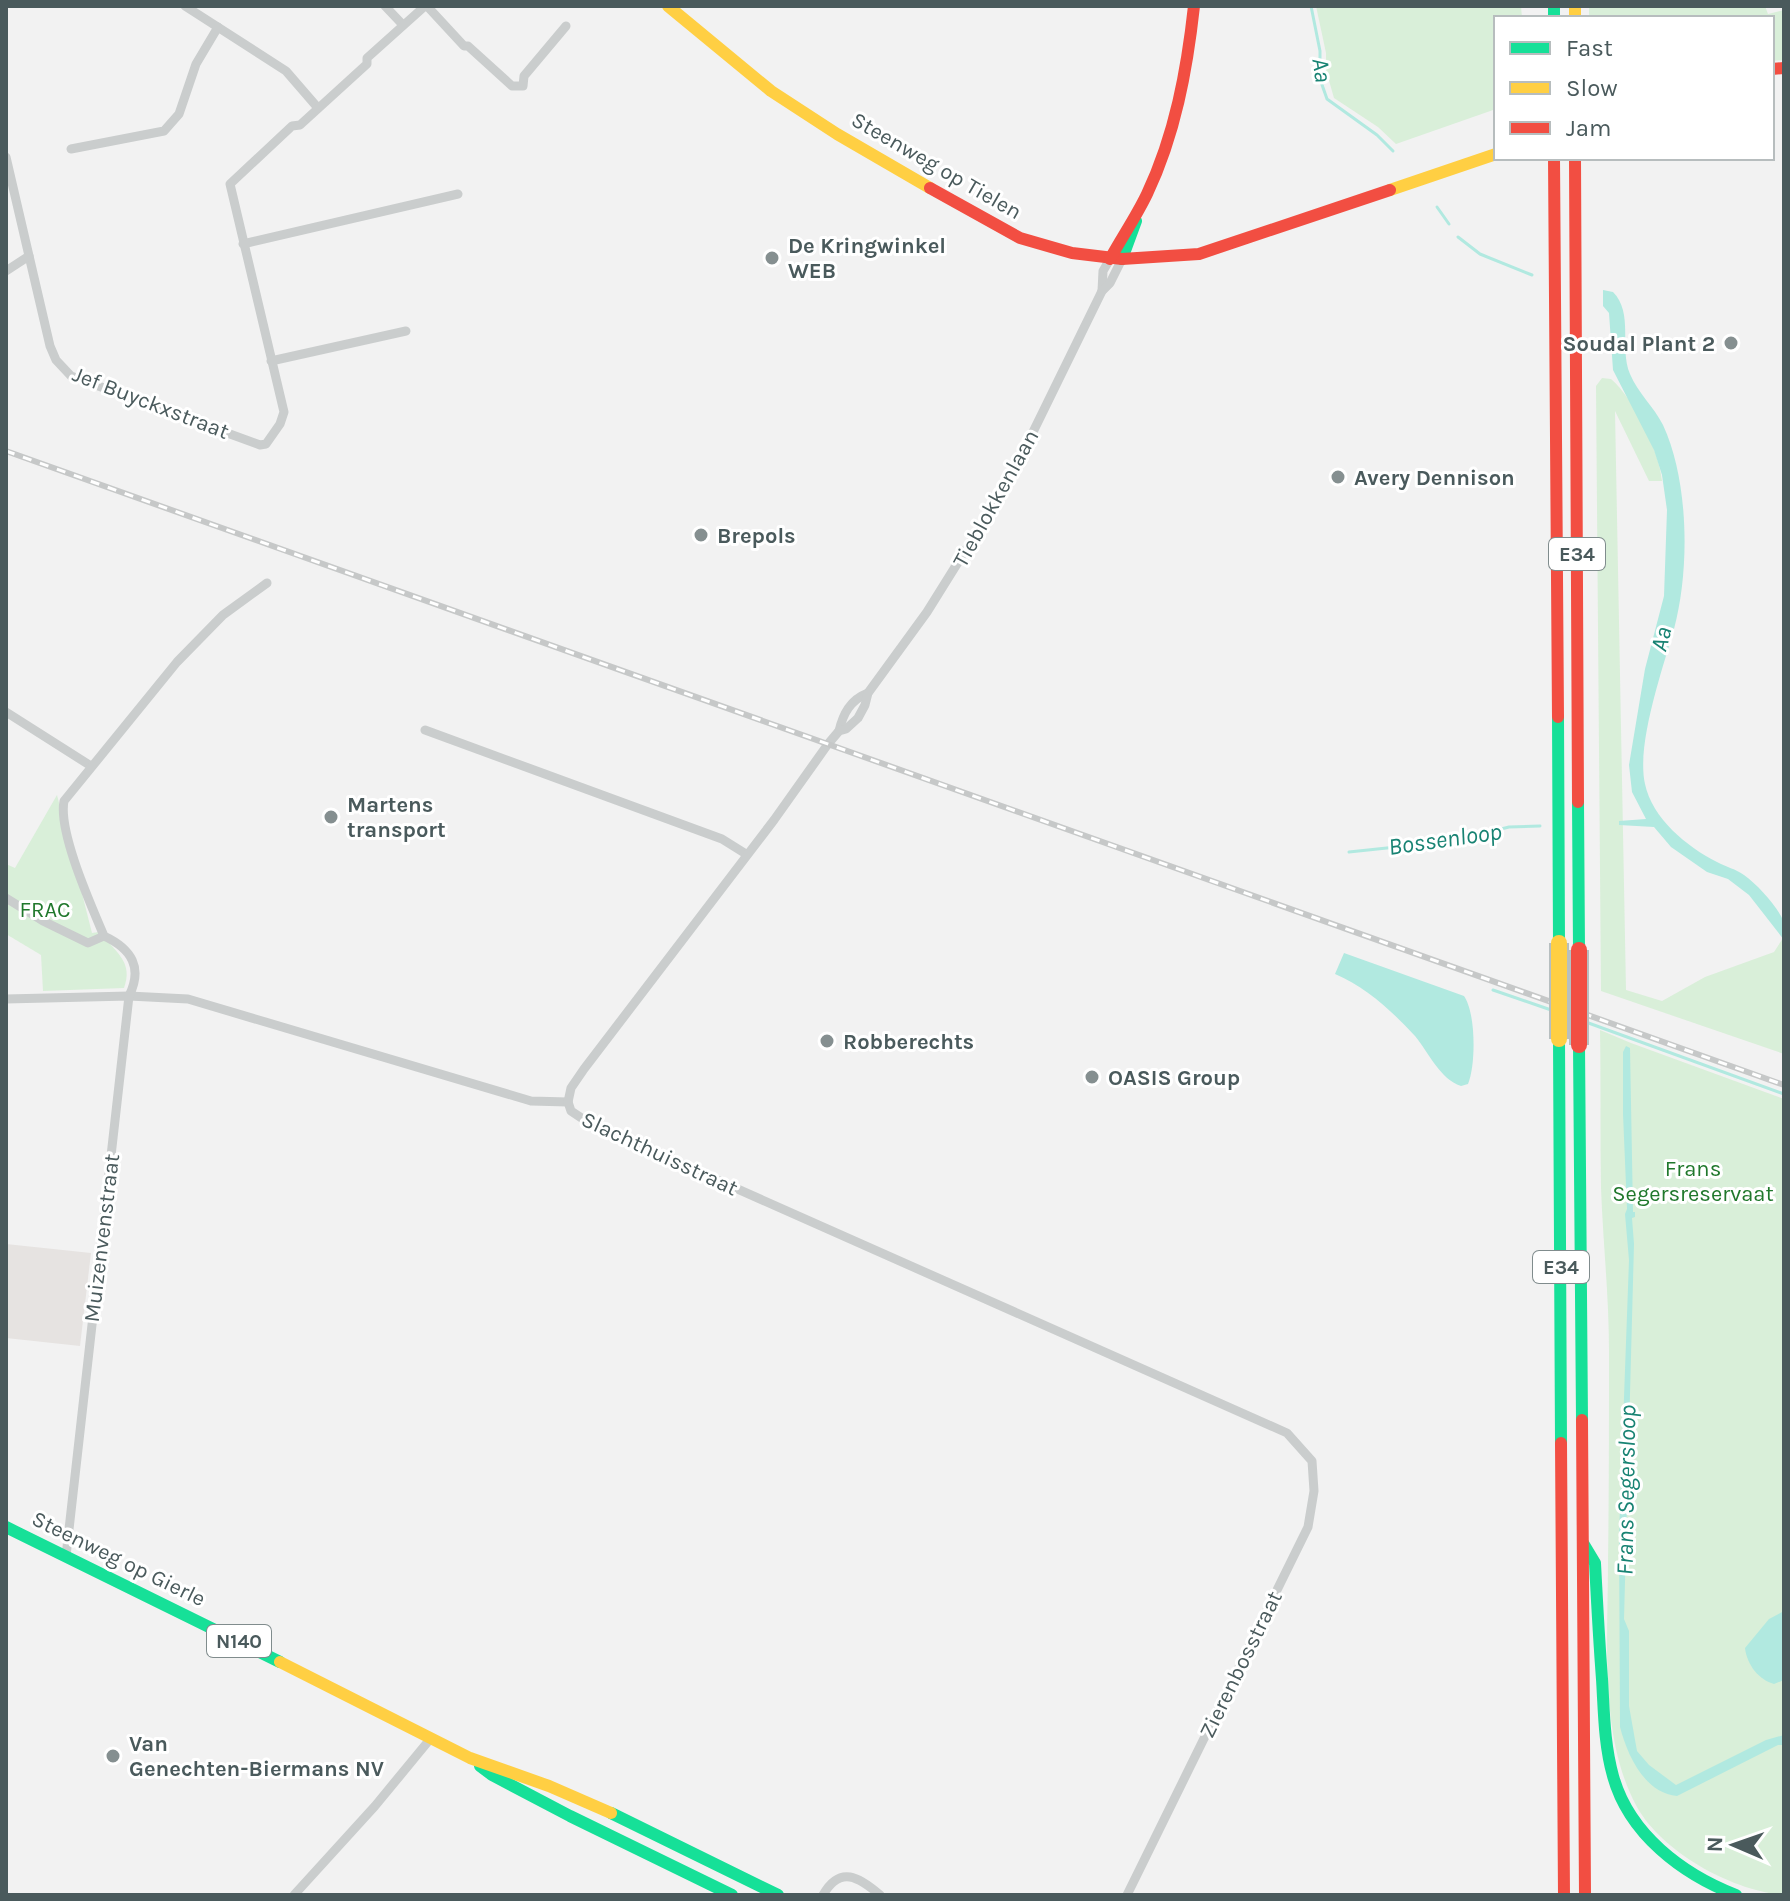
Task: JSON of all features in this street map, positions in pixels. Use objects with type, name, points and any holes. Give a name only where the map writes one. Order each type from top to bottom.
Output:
[{"type":"main road","name":"Steenweg op Tielen","points":[[668,6],[771,91],[837,134],[1020,238],[1072,253],[1116,259],[1199,254],[1494,155]]},
{"type":"main road","points":[[1116,259],[1159,164],[1173,122],[1194,6]]},
{"type":"main road","name":"E34","points":[[1554,160],[1564,1895]]},
{"type":"main road","name":"E34","points":[[1575,160],[1585,1895]]},
{"type":"main road","name":"Steenweg op Gierle","points":[[6,1527],[470,1758],[613,1812],[778,1895]]},
{"type":"main road","name":"E34","points":[[1582,1541],[1595,1563],[1605,1735],[1619,1794],[1638,1826],[1663,1851],[1695,1876],[1736,1895]]},
{"type":"main road","name":"Steenweg op Gierle","points":[[470,1758],[492,1775],[557,1809],[732,1895]]},
{"type":"street","points":[[185,6],[286,71],[318,108]]},
{"type":"street","points":[[385,6],[403,25]]},
{"type":"street","name":"Jef Buyckxstraat","points":[[6,157],[8,177],[56,360],[71,376],[260,445],[266,444],[284,417],[230,184],[292,126],[300,125],[367,64],[367,58],[426,6],[464,46],[468,46],[512,86],[523,86],[524,76],[566,26]]},
{"type":"street","points":[[71,149],[164,131],[179,114],[196,64],[218,27]]},
{"type":"street","points":[[243,244],[458,194]]},
{"type":"street","points":[[6,271],[29,256]]},
{"type":"street","name":"Tieblokkenlaan","points":[[568,1102],[571,1088],[584,1069],[746,854],[839,731],[858,718],[868,693],[949,579],[1010,479],[1102,291],[1103,271],[1116,259]]},
{"type":"street","points":[[271,361],[406,331]]},
{"type":"street","name":"Muizenvenstraat","points":[[66,1556],[129,996],[137,980],[135,962],[113,940],[104,936],[62,822],[64,801],[177,662],[223,615],[267,583]]},
{"type":"street","points":[[6,712],[91,766]]},
{"type":"street","points":[[425,730],[722,839],[746,854]]},
{"type":"street","points":[[6,898],[88,943],[104,936]]},
{"type":"street","name":"Slachthuisstraat","points":[[6,999],[129,996],[188,999],[531,1101],[568,1102],[571,1111],[589,1123],[1287,1433]]},
{"type":"street","name":"Zierenbosstraat","points":[[1127,1895],[1308,1527],[1314,1491],[1312,1461],[1287,1433]]},
{"type":"street","points":[[294,1895],[375,1806],[431,1738]]},
{"type":"street","points":[[823,1895],[832,1882],[847,1877],[861,1880],[878,1893]]},
{"type":"street","points":[[865,1895],[878,1893]]},
{"type":"shaded area","points":[[6,1244],[91,1253],[80,1346],[6,1338]]},
{"type":"green space","points":[[1316,6],[1521,6],[1522,16],[1494,16],[1494,110],[1396,144],[1378,127],[1334,98],[1326,70],[1326,53]]},
{"type":"green space","points":[[1589,6],[1765,6],[1768,14],[1784,10],[1784,60],[1774,61],[1774,16],[1589,16]]},
{"type":"green space","points":[[1602,378],[1611,379],[1620,388],[1636,412],[1651,440],[1662,481],[1649,481],[1615,411],[1626,990],[1662,1001],[1705,977],[1774,952],[1783,938],[1784,1054],[1601,991],[1596,386]]},
{"type":"green space","name":"FRAC","points":[[57,795],[92,933],[99,932],[121,957],[127,971],[124,988],[43,991],[41,955],[6,934],[6,864],[15,868]]},
{"type":"green space","name":"Frans Segersreservaat","points":[[1600,1030],[1784,1099],[1784,1895],[1722,1878],[1664,1840],[1637,1807],[1616,1751],[1607,1656],[1609,1351],[1601,1188]]},
{"type":"water","points":[[1603,290],[1613,292],[1623,310],[1630,374],[1663,425],[1672,447],[1682,499],[1683,580],[1674,629],[1647,728],[1643,767],[1645,784],[1655,808],[1672,830],[1706,856],[1744,875],[1767,896],[1784,922],[1784,940],[1749,895],[1728,879],[1707,872],[1671,847],[1654,827],[1619,825],[1619,821],[1646,819],[1632,792],[1629,765],[1645,669],[1664,596],[1667,510],[1662,475],[1654,450],[1613,370],[1609,313],[1603,306]]},
{"type":"water","points":[[1344,953],[1464,996],[1471,1014],[1474,1039],[1468,1084],[1461,1086],[1447,1078],[1415,1036],[1388,1009],[1335,974]]},
{"type":"water","name":"Frans Segersloop","points":[[1626,1046],[1630,1048],[1635,1217],[1632,1218],[1634,1244],[1624,1619],[1629,1631],[1629,1706],[1637,1751],[1649,1765],[1676,1785],[1766,1740],[1784,1735],[1784,1745],[1778,1745],[1677,1796],[1655,1788],[1646,1780],[1632,1760],[1620,1727],[1619,1535],[1629,1260],[1623,1114],[1623,1052]]},
{"type":"water","points":[[1784,1611],[1784,1680],[1774,1684],[1755,1671],[1745,1648],[1769,1619]]},
{"type":"waterway","name":"Aa","points":[[1311,6],[1320,51],[1320,79],[1327,99],[1377,135],[1393,151]]},
{"type":"waterway","name":"Aa","points":[[1437,207],[1449,224]]},
{"type":"waterway","name":"Aa","points":[[1458,237],[1480,254],[1532,275]]},
{"type":"waterway","name":"Bossenloop","points":[[1349,852],[1453,841],[1509,827],[1540,826]]},
{"type":"waterway","points":[[1493,990],[1554,1011]]},
{"type":"waterway","points":[[1583,1021],[1784,1094]]},
{"type":"railway","points":[[6,451],[1784,1085]]},
{"type":"traffic: fast","points":[[1554,6],[1554,16]]},
{"type":"traffic: fast","points":[[1122,259],[1136,221]]},
{"type":"traffic: fast","points":[[1558,717],[1559,943]]},
{"type":"traffic: fast","points":[[1578,802],[1579,950]]},
{"type":"traffic: fast","points":[[1559,1039],[1561,1443]]},
{"type":"traffic: fast","points":[[1579,1045],[1582,1420]]},
{"type":"traffic: fast","points":[[6,1527],[280,1662]]},
{"type":"traffic: fast","points":[[1583,1543],[1595,1563],[1606,1740],[1621,1797],[1631,1816],[1660,1849],[1696,1876],[1736,1895]]},
{"type":"traffic: fast","points":[[480,1766],[570,1816],[732,1895]]},
{"type":"traffic: fast","points":[[611,1813],[778,1895]]},
{"type":"traffic: slow","points":[[668,6],[771,91],[930,188]]},
{"type":"traffic: slow","points":[[1575,6],[1575,16]]},
{"type":"traffic: slow","points":[[1390,190],[1494,155]]},
{"type":"traffic: slow","points":[[1559,943],[1559,1039]]},
{"type":"traffic: slow","points":[[280,1662],[470,1758],[549,1786],[611,1813]]},
{"type":"traffic: jam","points":[[1110,259],[1147,194],[1165,149],[1188,54],[1194,6]]},
{"type":"traffic: jam","points":[[1774,69],[1784,68]]},
{"type":"traffic: jam","points":[[1554,160],[1558,717]]},
{"type":"traffic: jam","points":[[1575,160],[1578,802]]},
{"type":"traffic: jam","points":[[930,188],[1020,238],[1072,253],[1122,259],[1199,254],[1390,190]]},
{"type":"traffic: jam","points":[[1579,950],[1579,1045]]},
{"type":"traffic: jam","points":[[1582,1420],[1585,1895]]},
{"type":"traffic: jam","points":[[1561,1443],[1564,1895]]},
{"type":"place","name":"De Kringwinkel WEB","points":[[772,258]]},
{"type":"place","name":"Soudal Plant 2","points":[[1731,343]]},
{"type":"place","name":"Avery Dennison","points":[[1338,477]]},
{"type":"place","name":"Brepols","points":[[701,535]]},
{"type":"place","name":"Martens transport","points":[[331,817]]},
{"type":"place","name":"Robberechts","points":[[827,1041]]},
{"type":"place","name":"OASIS Group","points":[[1092,1077]]},
{"type":"place","name":"Van Genechten-Biermans NV","points":[[113,1756]]}]
